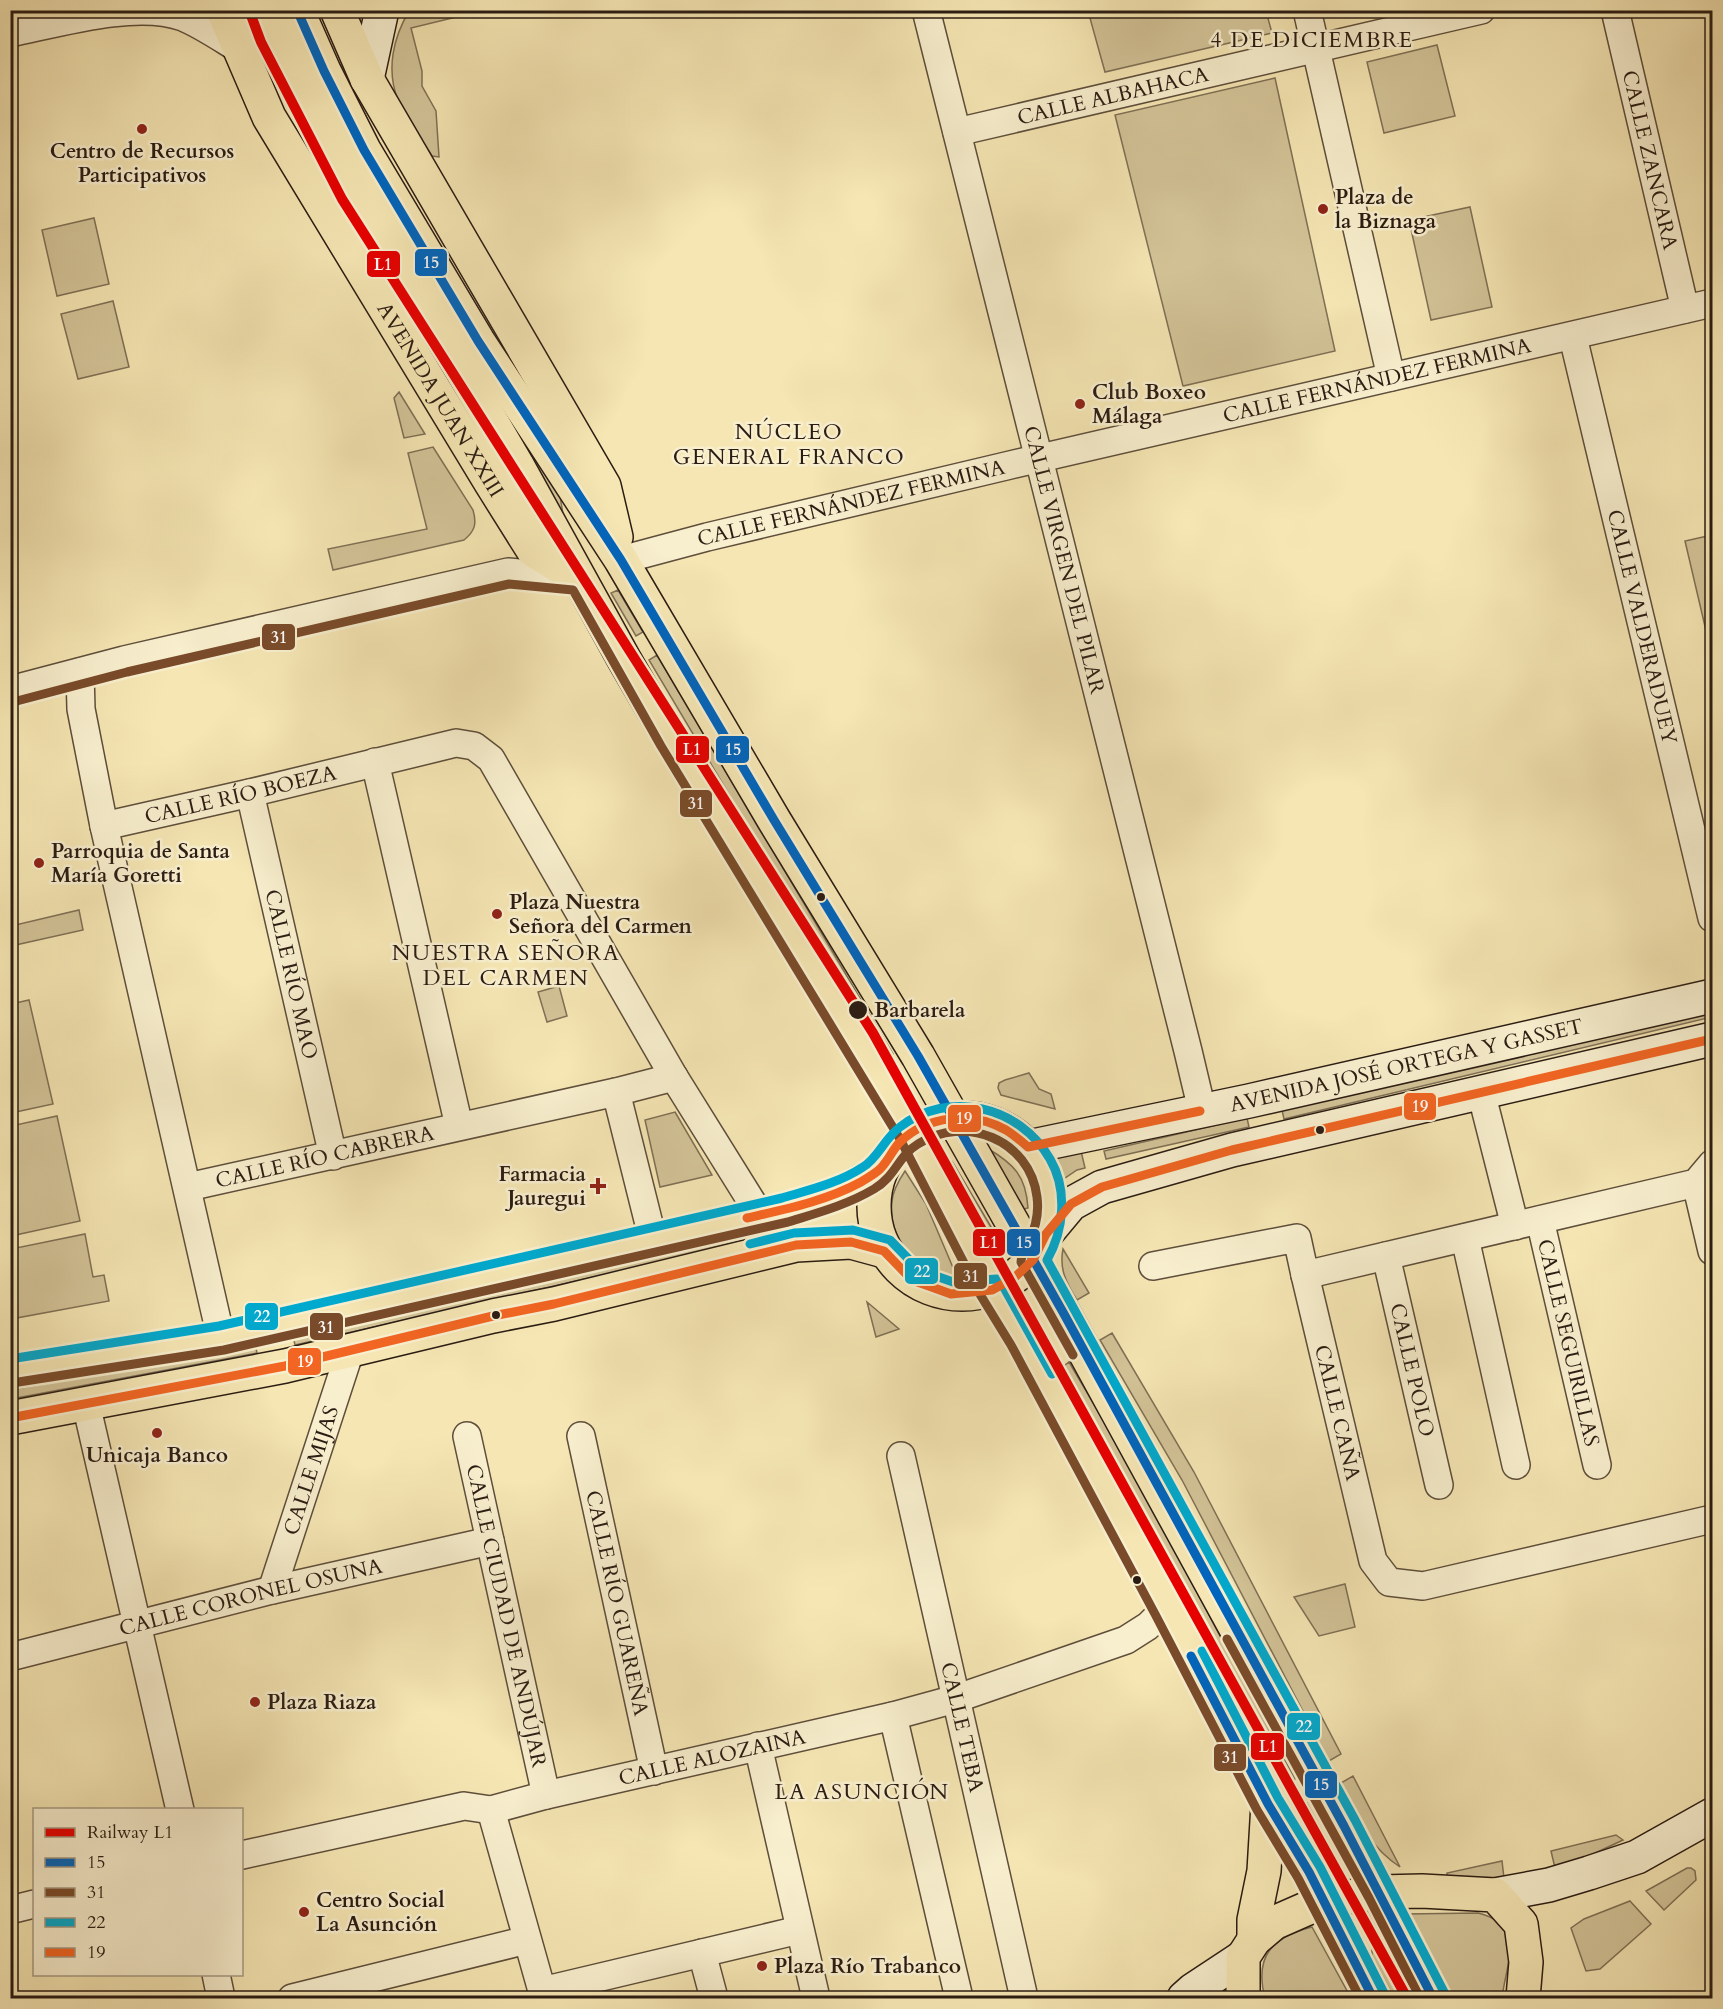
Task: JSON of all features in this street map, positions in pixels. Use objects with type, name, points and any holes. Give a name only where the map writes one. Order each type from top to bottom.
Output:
[{"type":"main road","name":"AVENIDA JUAN XXIII","points":[[223,10],[269,117],[533,550],[580,579]]},
{"type":"main road","name":"AVENIDA JUAN XXIII","points":[[263,10],[297,82],[342,167],[517,465],[677,751],[910,1133],[992,1290],[1166,1608],[1268,1804],[1309,1872],[1373,1998]]},
{"type":"main road","points":[[297,10],[324,71],[364,150],[478,341],[621,560],[774,820],[918,1056],[952,1118],[1039,1247],[1380,1892],[1433,1998]]},
{"type":"main road","points":[[337,10],[367,79],[604,486],[621,560]]},
{"type":"main road","points":[[367,79],[382,10]]},
{"type":"main road","points":[[580,579],[621,560]]},
{"type":"main road","name":"AVENIDA JOSÉ ORTEGA Y GASSET","points":[[1028,1147],[1713,996]]},
{"type":"main road","name":"AVENIDA JOSÉ ORTEGA Y GASSET","points":[[1039,1247],[1071,1204],[1102,1187],[1232,1150],[1713,1039]]},
{"type":"main road","points":[[952,1118],[980,1119],[1006,1130],[1028,1147],[1041,1166],[1049,1188],[1050,1211],[1039,1247],[1014,1278],[992,1290],[951,1294],[912,1280],[884,1251],[876,1232],[873,1211],[874,1190],[880,1171],[893,1150],[910,1133],[931,1123],[952,1118]]},
{"type":"main road","points":[[10,1371],[221,1338],[785,1210],[842,1192],[880,1171]]},
{"type":"main road","points":[[10,1418],[285,1366],[796,1245],[851,1242],[884,1251]]},
{"type":"main road","points":[[1244,1998],[1249,1948],[1264,1871],[1268,1804]]},
{"type":"main road","points":[[1184,1998],[1249,1948],[1274,1923],[1323,1901],[1380,1892],[1422,1891],[1495,1895],[1549,1885],[1637,1857],[1713,1815]]},
{"type":"main road","points":[[1495,1895],[1521,1924],[1526,1962],[1523,1998]]},
{"type":"street","points":[[10,18],[15,10]]},
{"type":"street","name":"CALLE VIRGEN DEL PILAR","points":[[926,10],[1202,1110]]},
{"type":"street","points":[[1307,10],[1391,377]]},
{"type":"street","name":"CALLE ALBAHACA","points":[[957,132],[1481,10]]},
{"type":"street","name":"CALLE ZANCARA","points":[[1615,10],[1685,309]]},
{"type":"street","points":[[10,33],[119,11],[162,11],[183,17],[239,48]]},
{"type":"street","name":"CALLE FERNÁNDEZ FERMINA","points":[[621,560],[707,537],[1713,303]]},
{"type":"street","name":"CALLE VALDERADUEY","points":[[1573,337],[1713,918]]},
{"type":"street","points":[[10,690],[124,660],[508,572],[580,579]]},
{"type":"street","points":[[80,672],[81,709],[104,826],[221,1338]]},
{"type":"street","points":[[674,1077],[459,1126],[375,762],[456,743],[474,746],[491,759],[674,1077],[760,1215]]},
{"type":"street","name":"CALLE RÍO BOEZA","points":[[104,826],[375,762]]},
{"type":"street","name":"CALLE RÍO MAO","points":[[250,793],[333,1155]]},
{"type":"street","points":[[616,1092],[653,1240]]},
{"type":"street","name":"CALLE SEGUIRILLAS","points":[[1481,1092],[1528,1223],[1597,1465]]},
{"type":"street","name":"CALLE RÍO CABRERA","points":[[188,1187],[459,1126]]},
{"type":"street","points":[[1305,1275],[1528,1223],[1704,1174],[1713,1251]]},
{"type":"street","name":"CALLE CAÑA","points":[[1153,1266],[1298,1238],[1373,1561],[1389,1582],[1423,1586],[1713,1519]]},
{"type":"street","points":[[1465,1238],[1516,1465]]},
{"type":"street","name":"CALLE POLO","points":[[1386,1256],[1439,1485]]},
{"type":"street","name":"CALLE MIJAS","points":[[272,1590],[350,1351]]},
{"type":"street","points":[[86,1404],[180,1808]]},
{"type":"street","name":"CALLE CIUDAD DE ANDÚJAR","points":[[467,1436],[546,1795]]},
{"type":"street","name":"CALLE RÍO GUAREÑA","points":[[581,1436],[654,1771]]},
{"type":"street","name":"CALLE TEBA","points":[[901,1456],[1024,1998]]},
{"type":"street","name":"CALLE CORONEL OSUNA","points":[[10,1657],[272,1590],[490,1541]]},
{"type":"street","name":"CALLE ALOZAINA","points":[[243,1855],[464,1806],[491,1810],[546,1795],[893,1716],[955,1699],[1126,1640],[1148,1626],[1166,1608]]},
{"type":"street","points":[[893,1716],[959,1998]]},
{"type":"street","points":[[758,1746],[816,1998]]},
{"type":"street","points":[[491,1810],[543,1995],[799,1930]]},
{"type":"street","points":[[10,1910],[33,1904]]},
{"type":"street","points":[[292,1998],[527,1940]]},
{"type":"street","points":[[702,1953],[714,1998]]},
{"type":"street","points":[[216,1976],[221,1998]]},
{"type":"shaded area","points":[[409,11],[481,11],[411,28],[422,71],[422,86],[436,111],[439,157],[432,156],[414,129],[394,89],[392,66],[395,43]]},
{"type":"shaded area","points":[[1088,11],[1266,11],[1272,33],[1105,72]]},
{"type":"shaded area","points":[[1437,45],[1455,116],[1384,133],[1367,62]]},
{"type":"shaded area","points":[[1275,78],[1335,351],[1183,386],[1115,115]]},
{"type":"shaded area","points":[[1470,207],[1492,307],[1431,320],[1409,220]]},
{"type":"shaded area","points":[[94,218],[109,284],[57,296],[42,230]]},
{"type":"shaded area","points":[[113,301],[129,367],[78,379],[61,314]]},
{"type":"shaded area","points":[[399,392],[425,434],[404,438],[394,398]]},
{"type":"shaded area","points":[[521,436],[560,496],[563,514],[519,438]]},
{"type":"shaded area","points":[[433,447],[473,510],[475,523],[471,533],[464,540],[333,570],[328,549],[427,529],[408,453]]},
{"type":"shaded area","points":[[1712,535],[1712,633],[1707,635],[1685,541]]},
{"type":"shaded area","points":[[618,590],[643,632],[636,636],[611,593]]},
{"type":"shaded area","points":[[657,655],[893,1054],[886,1058],[649,660]]},
{"type":"shaded area","points":[[79,910],[83,930],[11,946],[11,926]]},
{"type":"shaded area","points":[[559,986],[567,1016],[547,1022],[538,992]]},
{"type":"shaded area","points":[[29,1000],[53,1104],[11,1113],[11,1004]]},
{"type":"shaded area","points":[[1712,1008],[1712,1017],[1284,1119],[1282,1110]]},
{"type":"shaded area","points":[[1029,1073],[1039,1089],[1051,1094],[1055,1109],[1001,1095],[998,1088],[999,1083]]},
{"type":"shaded area","points":[[675,1112],[712,1175],[660,1187],[645,1120]]},
{"type":"shaded area","points":[[57,1116],[80,1221],[11,1236],[11,1126]]},
{"type":"shaded area","points":[[1247,1118],[1249,1127],[1106,1159],[1104,1151]]},
{"type":"shaded area","points":[[987,1148],[1005,1160],[1017,1172],[1025,1187],[1028,1208],[1024,1209]]},
{"type":"shaded area","points":[[1081,1151],[1085,1168],[1077,1170],[1062,1180],[1058,1165],[1049,1153]]},
{"type":"shaded area","points":[[953,1163],[1000,1242],[999,1254],[953,1176]]},
{"type":"shaded area","points":[[905,1171],[926,1204],[957,1277],[928,1270],[909,1255],[902,1246],[893,1224],[892,1201],[895,1189]]},
{"type":"shaded area","points":[[776,1227],[778,1235],[295,1345],[293,1336]]},
{"type":"shaded area","points":[[85,1234],[93,1277],[104,1275],[109,1301],[11,1319],[11,1249]]},
{"type":"shaded area","points":[[1063,1249],[1089,1293],[1077,1300],[1064,1275]]},
{"type":"shaded area","points":[[867,1302],[899,1329],[876,1337]]},
{"type":"shaded area","points":[[1112,1333],[1194,1472],[1341,1754],[1329,1761],[1182,1480],[1100,1340]]},
{"type":"shaded area","points":[[255,1344],[257,1353],[11,1399],[11,1390]]},
{"type":"shaded area","points":[[1069,1362],[1135,1474],[1295,1779],[1283,1786],[1064,1366]]},
{"type":"shaded area","points":[[1345,1584],[1355,1627],[1319,1636],[1294,1597]]},
{"type":"shaded area","points":[[1353,1776],[1400,1867],[1371,1840],[1358,1819],[1341,1783]]},
{"type":"shaded area","points":[[1307,1803],[1345,1875],[1332,1878],[1296,1808]]},
{"type":"shaded area","points":[[1616,1835],[1623,1840],[1576,1862],[1555,1868],[1551,1851]]},
{"type":"shaded area","points":[[1502,1861],[1504,1878],[1447,1881],[1447,1873]]},
{"type":"shaded area","points":[[1687,1868],[1695,1871],[1696,1880],[1664,1910],[1646,1891]]},
{"type":"shaded area","points":[[1630,1901],[1651,1924],[1600,1969],[1586,1971],[1571,1928],[1584,1919]]},
{"type":"shaded area","points":[[1478,1913],[1503,1926],[1508,1936],[1509,1959],[1502,1998],[1451,1998],[1406,1914]]},
{"type":"shaded area","points":[[1312,1927],[1351,1998],[1265,1998],[1262,1971],[1269,1950],[1286,1936]]},
{"type":"shaded area","points":[[1377,1938],[1409,1998],[1394,1998],[1372,1956],[1372,1939]]},
{"type":"rail line","name":"L1","points":[[249,10],[261,42],[342,199],[873,1033],[1407,1998]]},
{"type":"transit line","name":"15","points":[[297,10],[324,71],[364,150],[478,341],[621,560],[774,820],[918,1056],[1064,1314],[1344,1826],[1433,1998]]},
{"type":"transit line","name":"31","points":[[13,702],[127,672],[509,584],[573,590],[661,746],[900,1139],[981,1296],[1011,1345],[1257,1810],[1298,1878],[1360,1998]]},
{"type":"transit line","name":"19","points":[[10,1418],[285,1366],[796,1245],[851,1242],[884,1251],[912,1280],[951,1294],[992,1290],[1014,1278],[1033,1260],[1046,1234],[1071,1204],[1102,1187],[1232,1150],[1712,1039]]},
{"type":"transit line","name":"22","points":[[10,1359],[219,1326],[782,1198],[824,1186],[854,1173],[873,1159],[894,1132],[919,1115],[961,1106],[982,1109],[1002,1116],[1021,1126],[1037,1141],[1056,1171],[1060,1184],[1062,1210],[1057,1236],[1047,1260],[1355,1820],[1444,1992]]},
{"type":"transit line","name":"19","points":[[747,1218],[791,1208],[848,1189],[880,1169],[899,1143],[910,1134],[923,1126],[936,1122],[965,1118],[979,1120],[1006,1130],[1028,1147],[1200,1111]]},
{"type":"transit line","name":"31","points":[[12,1383],[224,1350],[788,1222],[864,1195],[881,1184],[906,1154],[918,1144],[936,1135],[955,1131],[974,1132],[1008,1147],[1022,1160],[1032,1177],[1038,1203],[1037,1214],[1021,1262],[1073,1355]]},
{"type":"transit line","name":"22","points":[[750,1244],[794,1233],[853,1230],[890,1240],[919,1270],[953,1282],[997,1279],[1002,1284],[1052,1374]]},
{"type":"transit line","name":"31","points":[[1227,1639],[1369,1898],[1420,1998]]},
{"type":"transit line","name":"22","points":[[1202,1651],[1278,1798],[1320,1867],[1384,1993]]},
{"type":"transit line","name":"15","points":[[1191,1656],[1268,1804],[1309,1872],[1373,1998]]},
{"type":"place","name":"Centro de Recursos Participativos","points":[[142,129]]},
{"type":"place","name":"Plaza de la Biznaga","points":[[1323,209]]},
{"type":"place","name":"Club Boxeo Málaga","points":[[1080,404]]},
{"type":"place","name":"Parroquia de Santa María Goretti","points":[[39,863]]},
{"type":"place","name":"Plaza Nuestra Señora del Carmen","points":[[497,914]]},
{"type":"place","name":"Barbarela","points":[[858,1010]]},
{"type":"place","name":"Farmacia Jauregui","points":[[598,1186]]},
{"type":"place","name":"Unicaja Banco","points":[[157,1433]]},
{"type":"place","name":"Plaza Riaza","points":[[255,1702]]},
{"type":"place","name":"Centro Social La Asunción","points":[[304,1912]]},
{"type":"place","name":"Plaza Río Trabanco","points":[[762,1966]]},
{"type":"district","name":"4 DE DICIEMBRE","points":[[1312,40]]},
{"type":"district","name":"NÚCLEO GENERAL FRANCO","points":[[789,444]]},
{"type":"district","name":"NUESTRA SEÑORA DEL CARMEN","points":[[506,966]]},
{"type":"district","name":"LA ASUNCIÓN","points":[[862,1792]]}]
